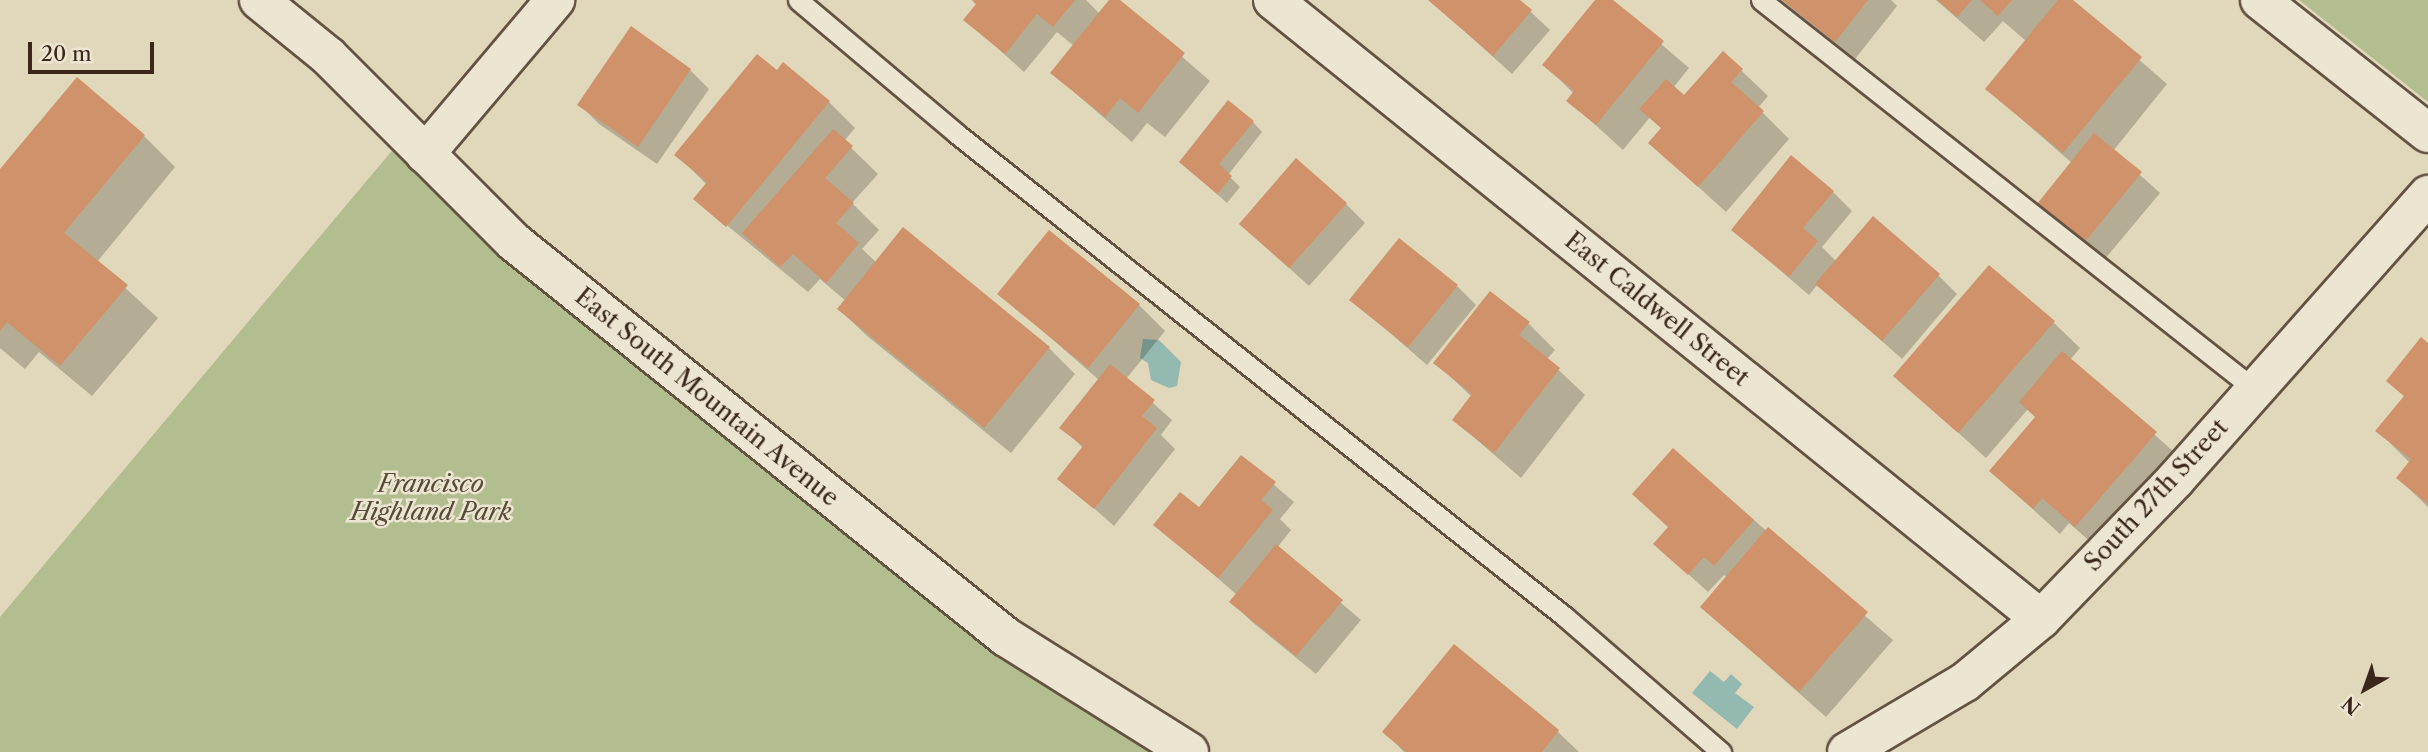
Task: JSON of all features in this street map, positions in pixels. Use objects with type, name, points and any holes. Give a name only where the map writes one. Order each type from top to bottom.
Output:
[{"type":"street","name":"East South Mountain Avenue","points":[[259,0],[327,56],[513,242],[1006,637],[1189,752]]},
{"type":"street","points":[[425,154],[555,0]]},
{"type":"street","name":"East Caldwell Street","points":[[1273,0],[2041,619]]},
{"type":"street","points":[[2260,0],[2428,133]]},
{"type":"street","name":"South 27th Street","points":[[1847,752],[1965,682],[2041,619],[2176,479],[2253,388],[2428,195]]},
{"type":"lane","points":[[798,0],[957,134],[1553,607],[1721,752]]},
{"type":"lane","points":[[1761,0],[2253,388]]},
{"type":"green space","points":[[2299,0],[2428,0],[2428,102]]},
{"type":"green space","name":"Francisco Highland Park","points":[[406,134],[514,242],[1189,752],[0,752],[0,617]]},
{"type":"water","points":[[1143,339],[1159,340],[1181,362],[1177,386],[1169,388],[1151,380],[1148,363],[1140,358]]},
{"type":"water","points":[[1710,671],[1724,682],[1731,674],[1742,684],[1735,693],[1754,707],[1737,729],[1692,693]]},
{"type":"building","points":[[972,0],[1075,0],[1053,27],[1037,14],[1005,54],[963,20],[976,4]]},
{"type":"building","points":[[1109,0],[1120,0],[1185,53],[1138,113],[1120,98],[1105,117],[1050,73]]},
{"type":"building","points":[[1428,0],[1520,0],[1532,10],[1493,56]]},
{"type":"building","points":[[1595,0],[1613,0],[1664,41],[1596,125],[1566,101],[1574,91],[1542,65]]},
{"type":"building","points":[[1782,0],[1868,0],[1835,42]]},
{"type":"building","points":[[1937,0],[1972,0],[1957,17]]},
{"type":"building","points":[[1980,0],[2012,0],[1998,16]]},
{"type":"building","points":[[2058,0],[2073,0],[2142,57],[2063,153],[1985,89]]},
{"type":"building","points":[[631,26],[691,69],[638,147],[577,105]]},
{"type":"building","points":[[1723,51],[1743,69],[1731,82],[1764,111],[1698,187],[1648,143],[1661,128],[1639,109],[1666,79],[1684,95]]},
{"type":"building","points":[[757,54],[777,70],[783,62],[830,101],[726,227],[693,199],[707,182],[674,155]]},
{"type":"building","points":[[77,77],[145,135],[64,233],[128,285],[60,366],[7,322],[0,331],[0,169]]},
{"type":"building","points":[[1228,100],[1254,121],[1219,164],[1232,176],[1217,194],[1179,162]]},
{"type":"building","points":[[833,129],[853,146],[825,178],[854,203],[836,223],[859,243],[826,283],[793,254],[780,267],[742,233]]},
{"type":"building","points":[[2094,133],[2142,172],[2084,243],[2037,204]]},
{"type":"building","points":[[1791,155],[1834,191],[1803,228],[1818,241],[1789,277],[1731,230]]},
{"type":"building","points":[[1296,158],[1347,203],[1289,268],[1239,224]]},
{"type":"building","points":[[1873,216],[1940,274],[1882,341],[1815,284]]},
{"type":"building","points":[[903,227],[1050,347],[984,428],[837,309]]},
{"type":"building","points":[[1049,230],[1140,304],[1088,368],[997,294]]},
{"type":"building","points":[[1399,238],[1458,285],[1408,347],[1349,300]]},
{"type":"building","points":[[1989,265],[2055,321],[1958,433],[1893,376]]},
{"type":"building","points":[[1490,291],[1530,322],[1519,335],[1560,368],[1494,453],[1452,420],[1472,394],[1433,363]]},
{"type":"building","points":[[2421,337],[2428,343],[2428,504],[2396,478],[2411,459],[2375,431],[2404,396],[2386,381]]},
{"type":"building","points":[[2062,351],[2157,432],[2075,527],[2042,498],[2033,509],[1989,471],[2035,417],[2019,402]]},
{"type":"building","points":[[1110,364],[1155,400],[1142,416],[1157,428],[1094,509],[1057,479],[1083,446],[1059,428]]},
{"type":"building","points":[[1673,448],[1754,520],[1714,566],[1704,557],[1688,575],[1653,544],[1668,527],[1632,494]]},
{"type":"building","points":[[1241,455],[1276,482],[1261,500],[1273,510],[1218,578],[1153,525],[1180,492],[1199,507]]},
{"type":"building","points":[[1768,527],[1868,612],[1799,692],[1700,607]]},
{"type":"building","points":[[1276,544],[1343,600],[1296,656],[1229,602]]},
{"type":"building","points":[[1454,644],[1559,730],[1542,752],[1406,752],[1382,732]]}]
